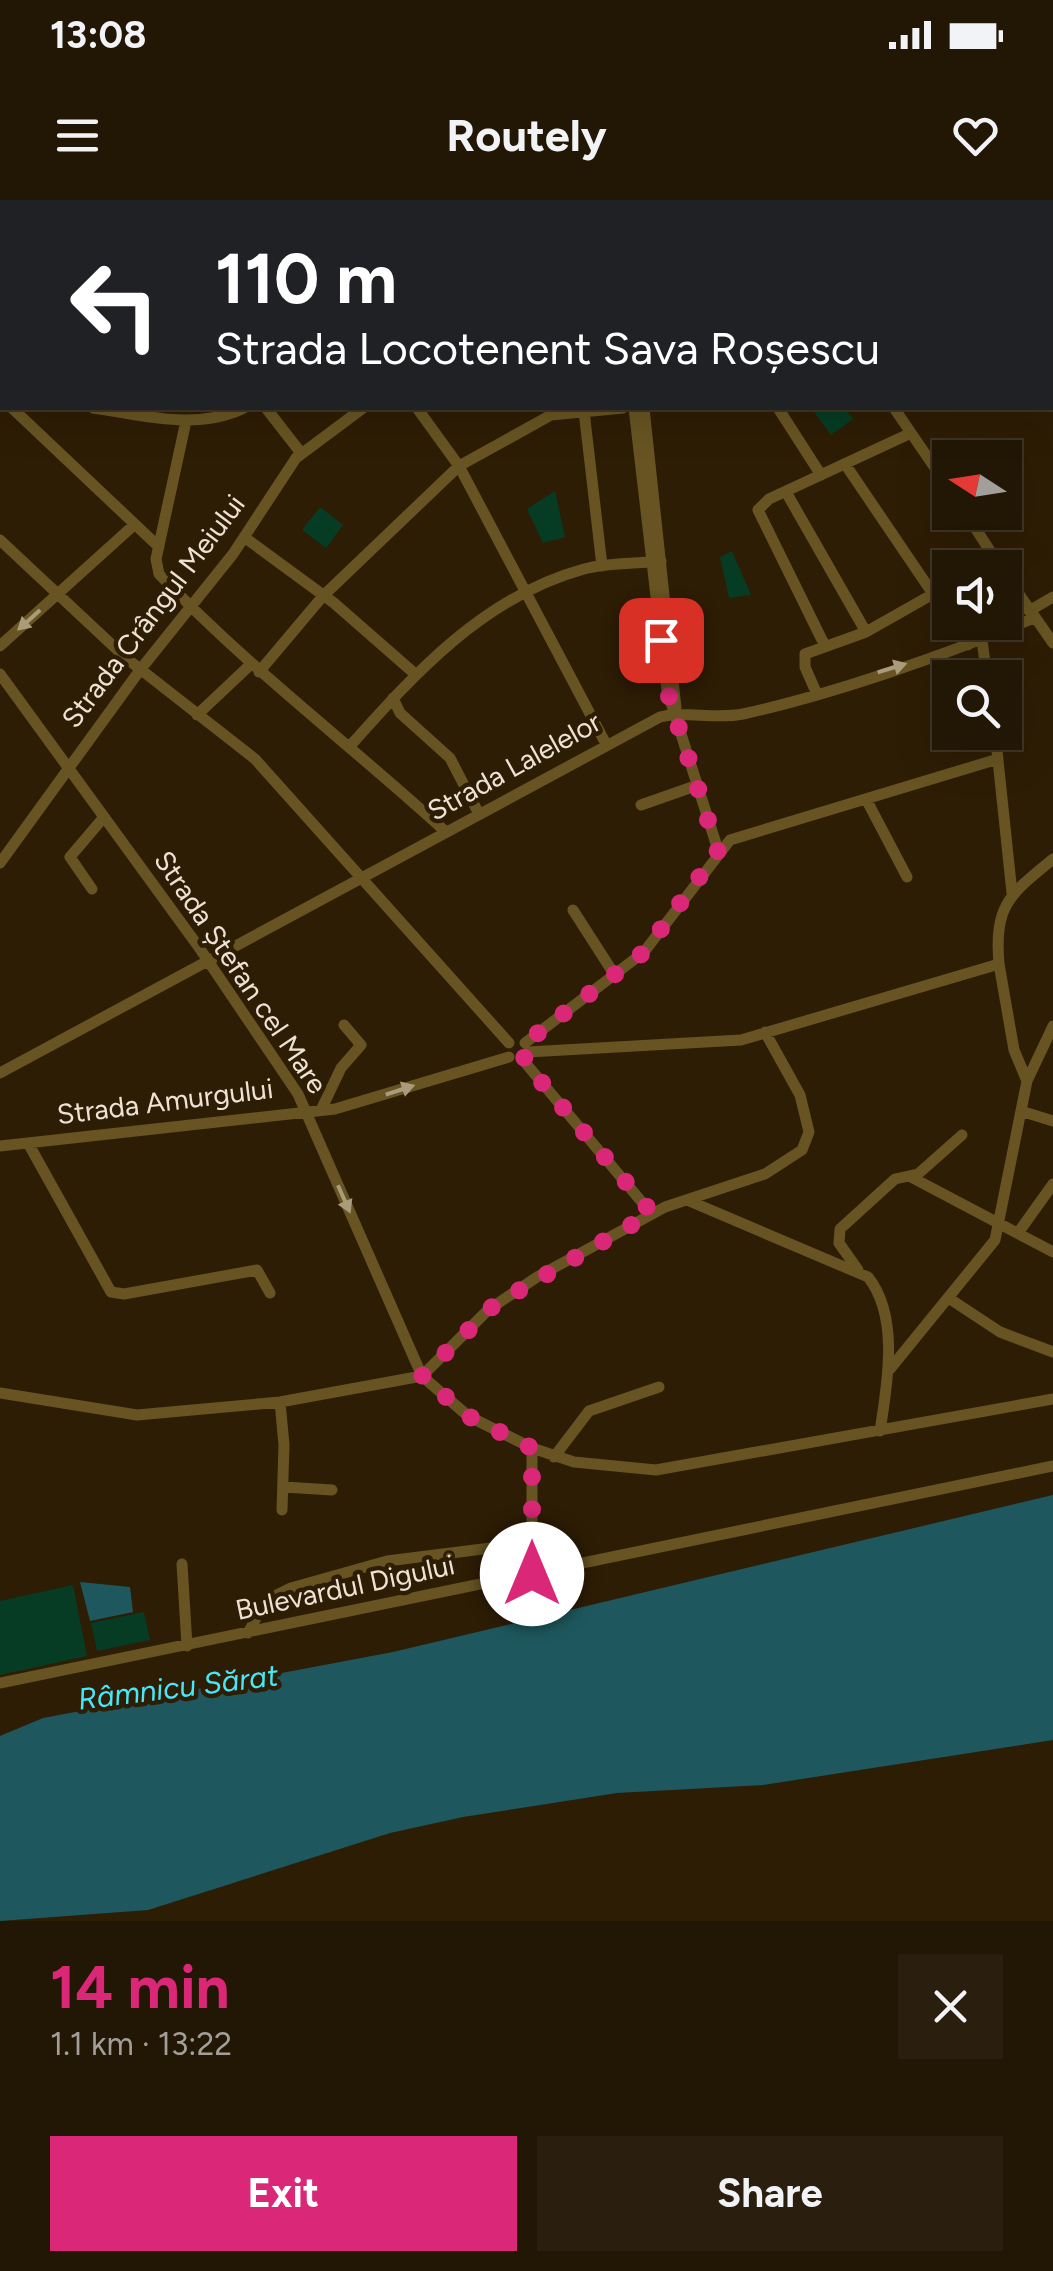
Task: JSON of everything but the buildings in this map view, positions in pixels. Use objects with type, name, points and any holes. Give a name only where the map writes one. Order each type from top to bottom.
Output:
[{"type":"street","points":[[14,410],[159,547]]},
{"type":"street","points":[[107,410],[186,421],[212,420],[239,410]]},
{"type":"street","points":[[268,410],[301,453]]},
{"type":"street","name":"Strada Crângul Meiului","points":[[0,863],[68,765],[244,537],[301,453],[361,410]]},
{"type":"street","points":[[418,410],[459,466],[606,744]]},
{"type":"street","points":[[197,714],[255,669],[323,596],[459,466],[561,410],[597,410]]},
{"type":"street","points":[[634,410],[657,561]]},
{"type":"street","points":[[644,410],[667,690],[718,852]]},
{"type":"street","points":[[779,410],[821,475]]},
{"type":"street","points":[[895,410],[932,463]]},
{"type":"street","points":[[584,411],[602,566]]},
{"type":"street","points":[[186,421],[159,547],[159,574],[255,669],[352,745],[446,832]]},
{"type":"street","points":[[825,646],[758,510],[786,492],[912,433]]},
{"type":"street","points":[[816,692],[804,657],[866,632],[932,594],[845,464]]},
{"type":"street","points":[[786,492],[866,632]]},
{"type":"street","points":[[0,646],[134,525]]},
{"type":"street","points":[[244,537],[323,596],[414,673]]},
{"type":"street","points":[[0,540],[140,670],[254,759],[364,878],[509,1050],[713,1044],[999,964]]},
{"type":"street","points":[[352,745],[414,673],[464,631],[572,573],[657,561]]},
{"type":"street","name":"Strada Lalelelor","points":[[1022,619],[1053,597]]},
{"type":"street","points":[[1022,599],[1053,643]]},
{"type":"street","points":[[964,640],[968,645]]},
{"type":"street","points":[[982,640],[985,660]]},
{"type":"street","name":"Strada Lalelelor","points":[[0,1073],[606,744],[676,712],[697,718],[736,715],[982,640]]},
{"type":"street","name":"Strada Ștefan cel Mare","points":[[0,674],[208,963],[305,1110],[422,1376]]},
{"type":"street","points":[[393,698],[400,713],[450,758],[479,814]]},
{"type":"street","points":[[997,750],[1012,893]]},
{"type":"street","points":[[525,1052],[662,932],[718,852],[736,838],[998,759]]},
{"type":"street","points":[[641,805],[698,785]]},
{"type":"street","points":[[866,798],[907,877]]},
{"type":"street","points":[[92,889],[70,857],[104,818]]},
{"type":"street","points":[[1027,1081],[1014,1050],[999,964],[998,920],[1012,893],[1053,859]]},
{"type":"street","points":[[573,910],[614,974]]},
{"type":"street","points":[[322,1110],[340,1068],[361,1045],[344,1025]]},
{"type":"street","points":[[890,1369],[988,1250],[1002,1222],[1027,1081],[1053,1026]]},
{"type":"street","points":[[0,1392],[126,1415],[280,1402],[422,1376],[494,1305],[652,1213],[765,1174],[793,1158],[807,1141],[800,1096],[765,1032]]},
{"type":"street","points":[[509,1050],[525,1052],[652,1213]]},
{"type":"street","name":"Strada Amurgului","points":[[0,1146],[353,1105],[509,1050]]},
{"type":"street","points":[[1024,1112],[1053,1121]]},
{"type":"street","points":[[880,1430],[890,1369],[878,1293],[837,1239],[840,1229],[895,1180],[924,1169],[962,1135]]},
{"type":"street","points":[[28,1143],[111,1292],[124,1294],[256,1270],[270,1293]]},
{"type":"street","points":[[908,1176],[1053,1252]]},
{"type":"street","points":[[1018,1233],[1053,1184]]},
{"type":"street","points":[[686,1200],[858,1270]]},
{"type":"street","points":[[950,1299],[1000,1332],[1053,1352]]},
{"type":"street","points":[[422,1376],[468,1416],[554,1457],[603,1468],[670,1469],[1053,1399]]},
{"type":"street","points":[[554,1457],[589,1411],[658,1387]]},
{"type":"street","points":[[280,1402],[282,1510]]},
{"type":"street","points":[[532,1448],[532,1574]]},
{"type":"street","name":"Bulevardul Digului","points":[[0,1683],[1053,1466]]},
{"type":"street","points":[[284,1488],[332,1490]]},
{"type":"street","points":[[248,1633],[265,1601],[282,1591],[387,1561],[531,1542]]},
{"type":"street","points":[[182,1564],[187,1646]]},
{"type":"green space","points":[[813,410],[846,410],[853,419],[831,435]]},
{"type":"green space","points":[[555,491],[565,537],[543,543],[527,509]]},
{"type":"green space","points":[[320,507],[343,525],[326,548],[302,530]]},
{"type":"green space","points":[[732,551],[751,595],[729,598],[720,557]]},
{"type":"green space","points":[[73,1585],[87,1656],[0,1675],[0,1601]]},
{"type":"green space","points":[[144,1612],[150,1640],[97,1651],[91,1623]]},
{"type":"water","points":[[1053,1495],[1053,1740],[763,1785],[617,1793],[463,1817],[390,1833],[148,1910],[0,1921],[0,1736],[43,1718],[393,1652]]},
{"type":"water","points":[[80,1582],[130,1587],[133,1612],[90,1621]]},
{"type":"route","points":[[532,1574],[532,1448],[468,1416],[422,1376],[494,1305],[652,1213],[523,1060],[528,1051],[525,1043],[648,947],[718,852],[667,690],[661,640]]},
{"type":"water label","name":"Râmnicu Sărat","points":[[178,1687]]}]
